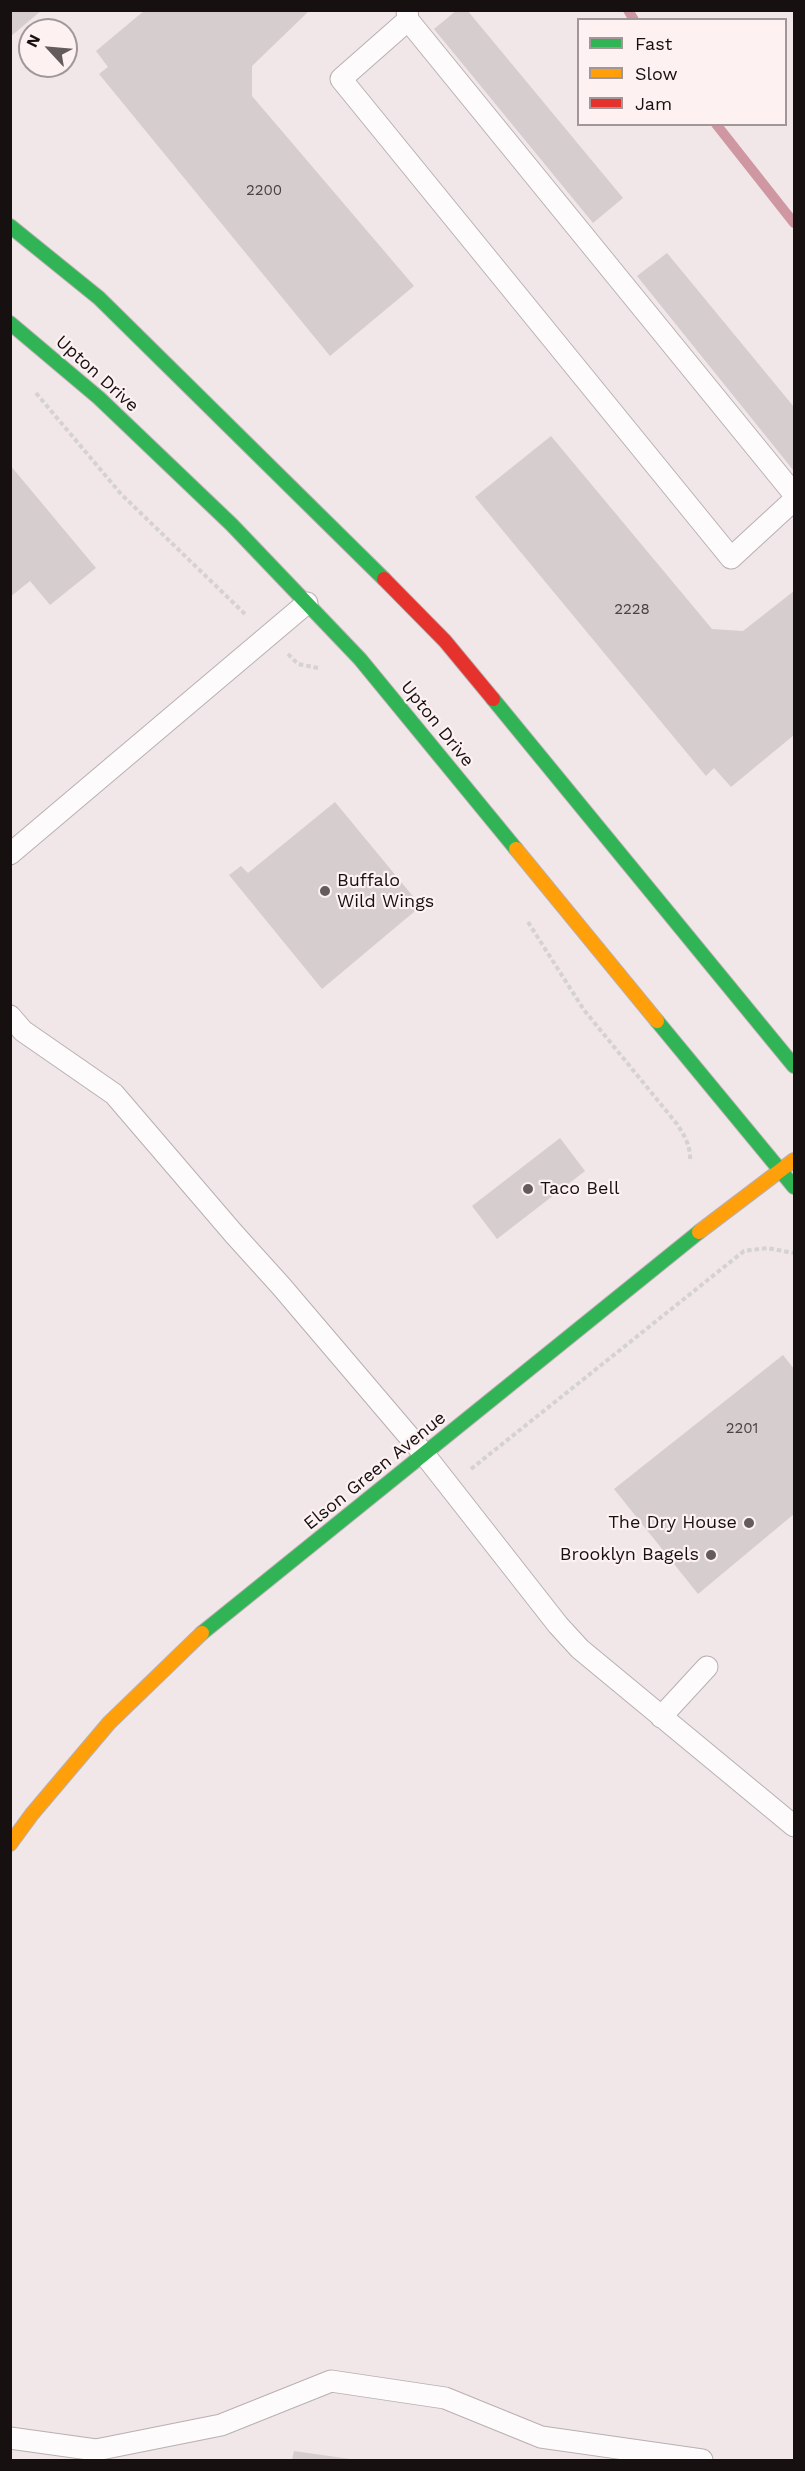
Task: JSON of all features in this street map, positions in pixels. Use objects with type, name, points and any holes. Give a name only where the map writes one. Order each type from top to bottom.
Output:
[{"type":"main road","points":[[10,226],[99,298],[293,486],[445,641],[795,1066]]},
{"type":"main road","name":"Upton Drive","points":[[10,323],[99,398],[232,525],[360,659],[795,1187]]},
{"type":"main road","name":"Elson Green Avenue","points":[[10,1844],[109,1724],[193,1640],[738,1202],[795,1160]]},
{"type":"lane","points":[[795,494],[407,15],[341,79],[731,558],[795,500]]},
{"type":"lane","points":[[10,854],[307,603]]},
{"type":"lane","points":[[10,1016],[22,1031],[114,1094],[424,1454],[572,1641],[795,1826]]},
{"type":"lane","points":[[661,1717],[707,1667]]},
{"type":"lane","points":[[10,2438],[96,2450],[221,2425],[331,2381],[446,2398],[541,2437],[702,2460]]},
{"type":"path","points":[[30,386],[121,494],[298,664],[317,667],[324,671]]},
{"type":"path","points":[[524,915],[584,1010],[677,1124],[685,1137],[690,1162]]},
{"type":"path","points":[[449,1487],[744,1251],[767,1248],[795,1253]]},
{"type":"building","points":[[10,10],[42,10],[33,18],[18,18],[18,30],[10,37]]},
{"type":"building","points":[[145,10],[310,10],[252,66],[252,96],[414,286],[330,356],[99,74],[108,67],[96,51]]},
{"type":"building","points":[[457,10],[467,10],[623,198],[593,223],[434,29]]},
{"type":"building","points":[[667,253],[794,407],[794,471],[637,276]]},
{"type":"building","points":[[551,436],[712,629],[743,631],[794,591],[794,735],[731,787],[714,768],[706,776],[475,497]]},
{"type":"building","points":[[10,465],[96,568],[50,605],[30,581],[10,597]]},
{"type":"building","name":"Buffalo Wild Wings","points":[[335,802],[421,906],[322,989],[229,875],[241,866],[248,873]]},
{"type":"building","name":"Taco Bell","points":[[560,1138],[585,1171],[497,1239],[472,1206]]},
{"type":"building","points":[[783,1355],[794,1369],[794,1514],[698,1594],[614,1489]]},
{"type":"building","points":[[294,2451],[350,2459],[350,2460],[292,2460]]},
{"type":"waterway","points":[[628,10],[633,18]]},
{"type":"waterway","points":[[718,126],[794,223]]},
{"type":"traffic: fast","points":[[10,226],[99,298],[384,579]]},
{"type":"traffic: fast","points":[[10,323],[99,398],[232,525],[360,659],[516,849]]},
{"type":"traffic: fast","points":[[493,699],[794,1066]]},
{"type":"traffic: fast","points":[[657,1021],[794,1187]]},
{"type":"traffic: fast","points":[[202,1633],[699,1232]]},
{"type":"traffic: slow","points":[[516,849],[657,1021]]},
{"type":"traffic: slow","points":[[699,1232],[794,1160]]},
{"type":"traffic: slow","points":[[10,1844],[32,1814],[109,1723],[202,1633]]},
{"type":"traffic: jam","points":[[384,579],[445,641],[493,699]]},
{"type":"place","name":"Buffalo Wild Wings","points":[[325,891]]},
{"type":"place","name":"Taco Bell","points":[[528,1189]]},
{"type":"place","name":"The Dry House","points":[[749,1523]]},
{"type":"place","name":"Brooklyn Bagels","points":[[711,1555]]}]
